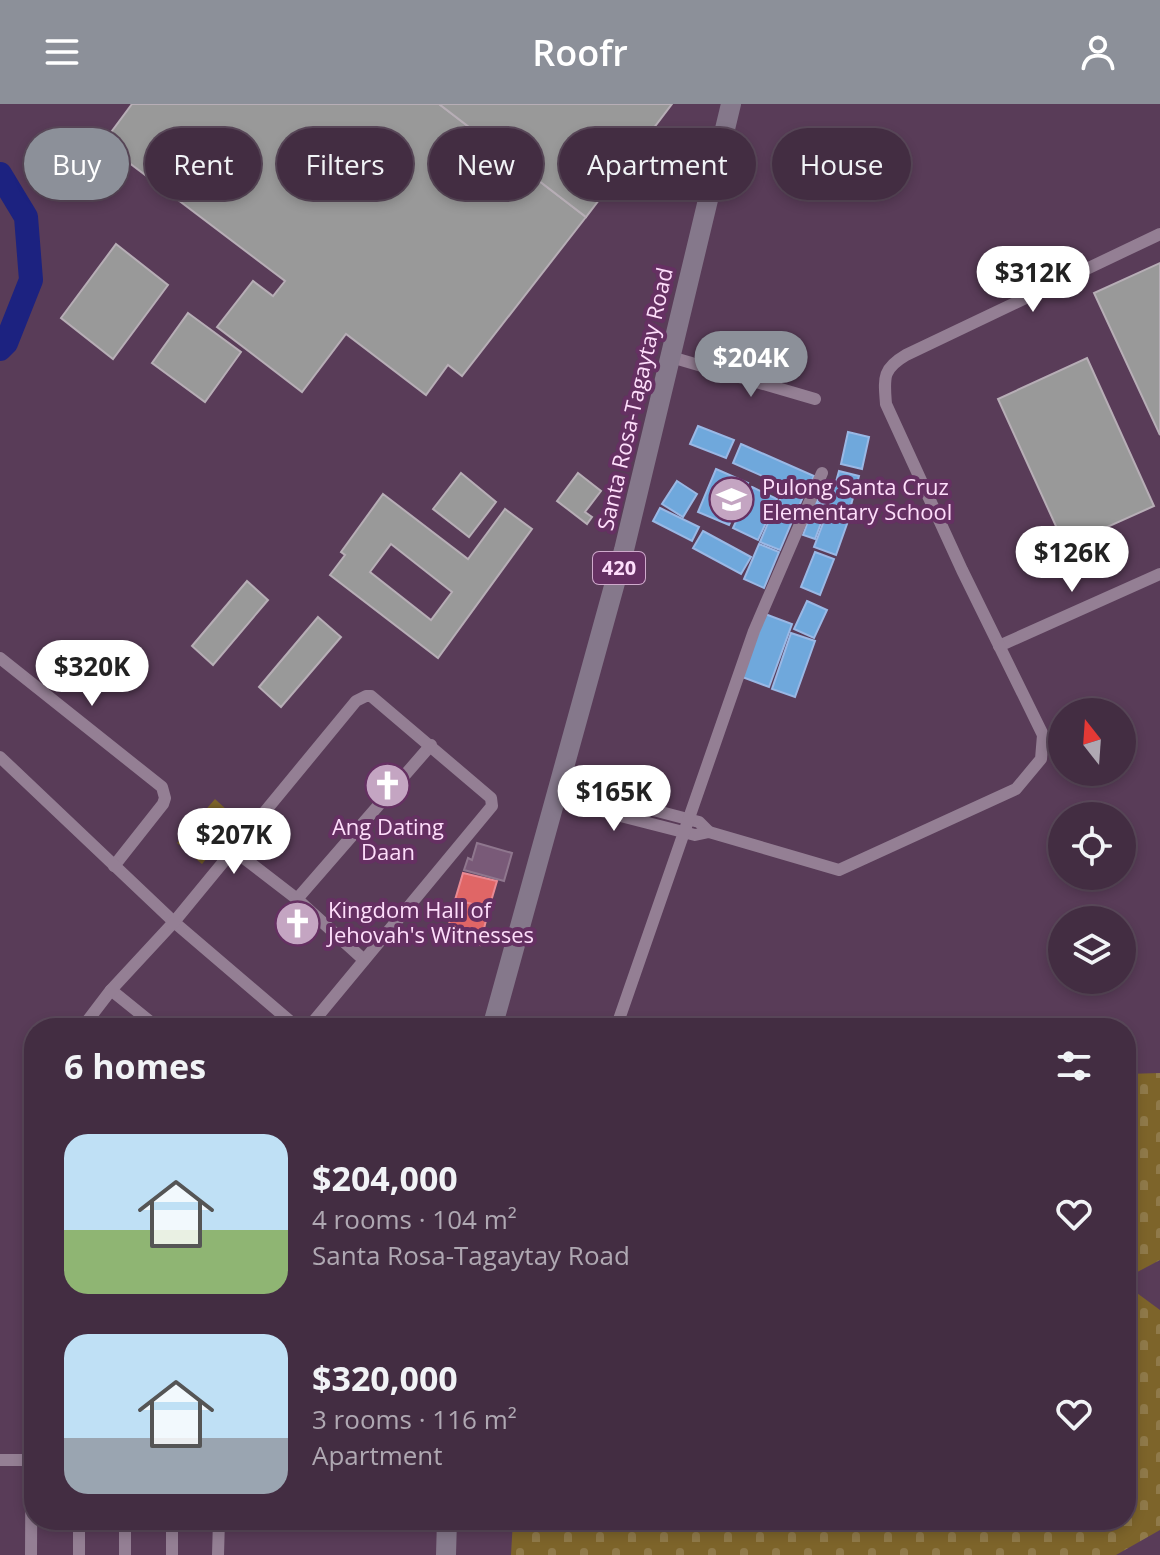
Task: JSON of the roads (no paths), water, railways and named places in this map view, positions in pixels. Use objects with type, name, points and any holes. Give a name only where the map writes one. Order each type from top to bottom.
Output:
[{"type":"main road","name":"Santa Rosa-Tagaytay Road","points":[[495,1018],[620,563],[731,104]]},
{"type":"main road","points":[[446,1555],[447,1530]]},
{"type":"street","points":[[556,792],[684,833],[695,835],[709,832],[839,870],[1016,789],[1041,759],[1043,735],[886,404],[884,379],[890,364],[906,355],[1160,234]]},
{"type":"street","points":[[671,357],[815,399]]},
{"type":"street","points":[[619,1018],[754,631],[822,473]]},
{"type":"street","points":[[999,646],[1160,574]]},
{"type":"street","points":[[0,658],[162,787],[163,804],[114,866]]},
{"type":"street","points":[[90,1018],[111,990],[174,922],[356,701],[371,696],[491,798],[491,808],[316,1018]]},
{"type":"street","points":[[297,899],[431,745]]},
{"type":"street","points":[[0,757],[174,922],[286,1018]]},
{"type":"street","points":[[556,792],[689,819],[699,822],[709,832]]},
{"type":"street","points":[[232,849],[297,899],[364,960]]},
{"type":"street","points":[[111,990],[146,1018]]},
{"type":"street","points":[[0,1460],[24,1460]]},
{"type":"street","points":[[31,1530],[31,1555]]},
{"type":"street","points":[[79,1530],[79,1555]]},
{"type":"street","points":[[125,1530],[125,1555]]},
{"type":"street","points":[[172,1530],[172,1555]]},
{"type":"street","points":[[218,1555],[219,1530]]},
{"type":"waterway","points":[[0,174],[26,217],[31,280],[6,343],[0,349]]},
{"type":"place","name":"Pulong Santa Cruz Elementary School","points":[[731,500]]},
{"type":"place","name":"Ang Dating Daan","points":[[388,786]]},
{"type":"place","name":"Kingdom Hall of Jehovah's Witnesses","points":[[297,923]]}]
